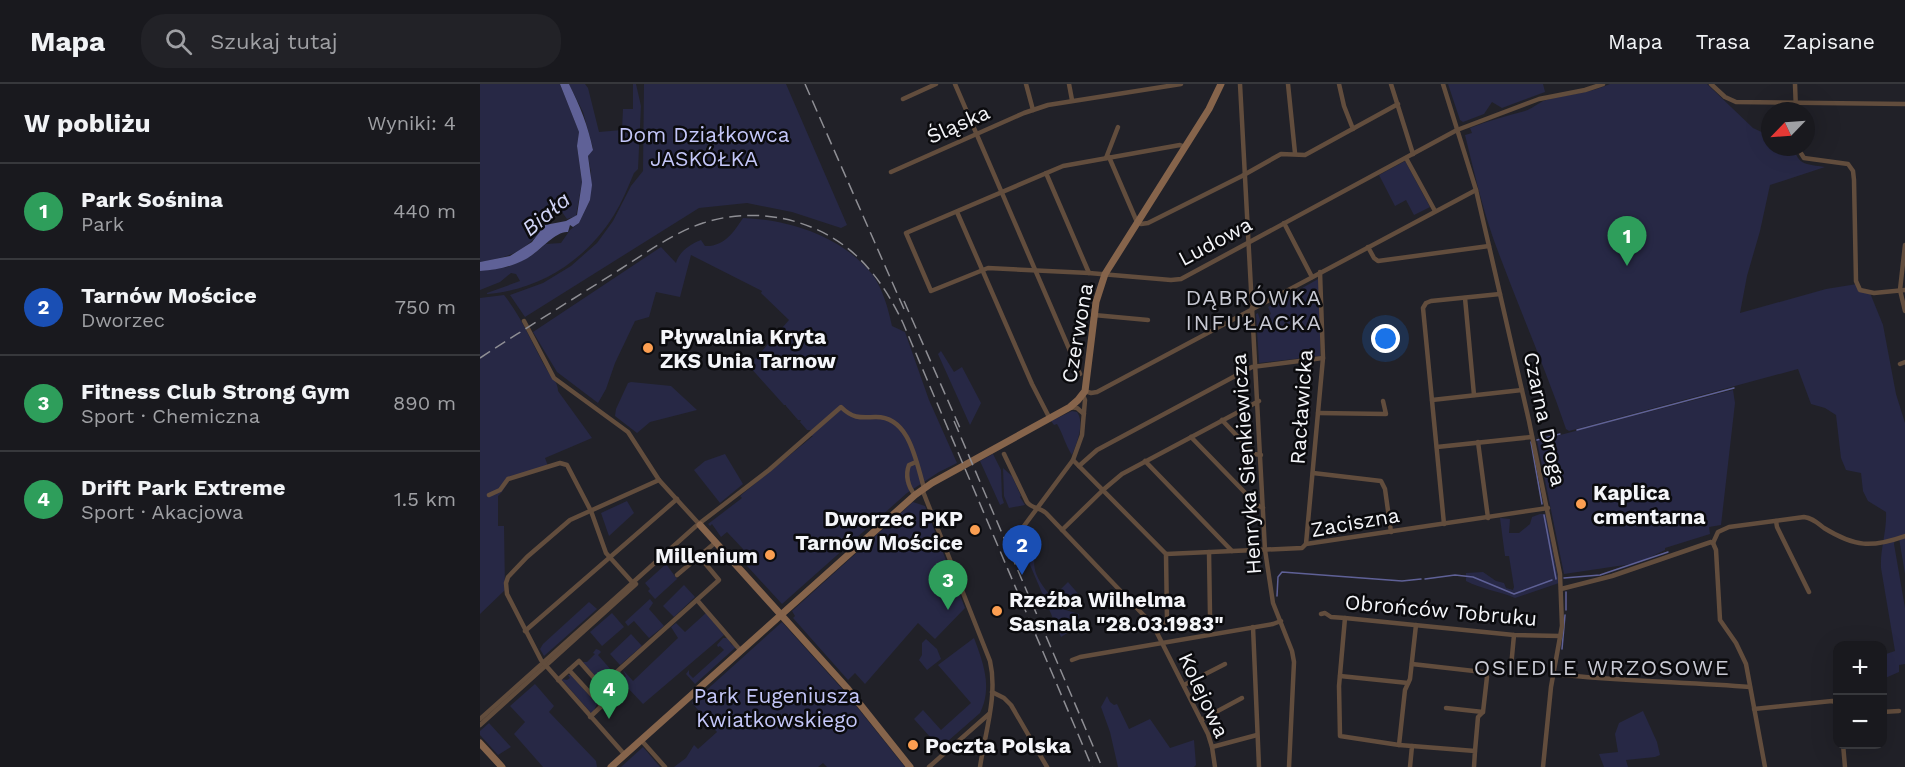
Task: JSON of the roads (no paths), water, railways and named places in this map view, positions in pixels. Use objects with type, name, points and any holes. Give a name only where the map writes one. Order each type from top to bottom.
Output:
[{"type":"main road","name":"Czerwona","points":[[1084,393],[1094,315],[1099,289],[1105,274],[1209,109],[1221,84]]},
{"type":"main road","points":[[611,767],[913,496],[932,483],[1070,407],[1084,393]]},
{"type":"main road","points":[[700,525],[847,688],[910,767]]},
{"type":"main road","points":[[480,743],[502,767]]},
{"type":"street","points":[[903,99],[936,84]]},
{"type":"street","points":[[955,84],[1080,374]]},
{"type":"street","points":[[1026,84],[1033,110]]},
{"type":"street","points":[[1069,84],[1072,100]]},
{"type":"street","name":"Śląska","points":[[891,172],[1033,110],[1072,100],[1181,84]]},
{"type":"street","name":"Henryka Sienkiewicza","points":[[1240,84],[1265,550],[1271,593],[1294,662],[1289,767]]},
{"type":"street","points":[[1288,84],[1295,153]]},
{"type":"street","points":[[1339,84],[1353,129]]},
{"type":"street","points":[[1391,84],[1413,154]]},
{"type":"street","name":"Czarna Droga","points":[[1443,84],[1476,190],[1548,508],[1561,589],[1560,636],[1543,767]]},
{"type":"street","name":"Ludowa","points":[[957,212],[906,233],[931,291],[982,269],[1089,273],[1175,280],[1249,243],[1457,130],[1539,99],[1603,84]]},
{"type":"street","points":[[1711,84],[1725,97],[1736,102],[1761,102]]},
{"type":"street","points":[[1795,84],[1795,102]]},
{"type":"street","points":[[1815,103],[1905,104]]},
{"type":"street","points":[[1118,127],[1108,157],[1137,222],[1141,224],[1162,218],[1281,154],[1305,155],[1398,104]]},
{"type":"street","points":[[1108,157],[1116,137]]},
{"type":"street","points":[[1049,417],[1032,384],[957,212],[1063,166],[1180,145],[1185,147]]},
{"type":"street","points":[[1803,156],[1848,164],[1853,171],[1856,281],[1860,290],[1874,293],[1903,290]]},
{"type":"street","points":[[1406,158],[1435,211]]},
{"type":"street","points":[[1046,173],[1089,273]]},
{"type":"street","points":[[1084,393],[1096,392],[1476,190]]},
{"type":"street","points":[[1284,223],[1312,277]]},
{"type":"street","points":[[1905,245],[1903,290],[1905,311]]},
{"type":"street","points":[[1368,247],[1378,261],[1489,246]]},
{"type":"street","name":"Racławicka","points":[[1306,544],[1323,358],[1320,272]]},
{"type":"street","points":[[1444,524],[1423,308],[1426,303],[1431,302],[1500,294]]},
{"type":"street","points":[[1465,298],[1474,395]]},
{"type":"street","points":[[1094,315],[1148,320]]},
{"type":"street","points":[[524,321],[554,378],[628,432],[660,480],[700,525]]},
{"type":"street","points":[[1079,466],[1096,450],[1256,366],[1323,358]]},
{"type":"street","points":[[1432,400],[1522,390]]},
{"type":"street","name":"Czerwona","points":[[1021,530],[1073,460],[1082,435],[1084,393]]},
{"type":"street","points":[[1062,530],[1102,490],[1122,474],[1258,401]]},
{"type":"street","points":[[1318,413],[1386,414],[1383,401]]},
{"type":"street","points":[[480,719],[700,525],[841,407],[849,416],[889,419],[899,425],[905,433],[923,489],[993,674],[980,767]]},
{"type":"street","points":[[1070,407],[1077,408],[1084,414]]},
{"type":"street","points":[[1222,420],[1254,454],[1261,455]]},
{"type":"street","points":[[1191,437],[1257,505],[1263,508]]},
{"type":"street","points":[[1437,447],[1532,437]]},
{"type":"street","points":[[1478,442],[1488,518]]},
{"type":"street","name":"Kolejowa","points":[[1004,454],[1029,506],[1041,509],[1153,625],[1201,720],[1212,747],[1215,767]]},
{"type":"street","points":[[1073,460],[1166,554],[1167,620],[1165,623],[1153,625]]},
{"type":"street","points":[[1145,461],[1232,552]]},
{"type":"street","points":[[916,462],[909,465],[907,470],[913,496],[929,503]]},
{"type":"street","points":[[489,495],[500,490],[508,479],[560,463],[567,465],[591,511],[606,553],[634,584]]},
{"type":"street","points":[[1313,474],[1381,481],[1385,489],[1390,532]]},
{"type":"street","points":[[625,755],[545,664],[525,631],[507,594],[506,583],[508,577],[527,557],[565,524],[660,480]]},
{"type":"street","points":[[929,503],[932,483]]},
{"type":"street","points":[[525,631],[677,499]]},
{"type":"street","name":"Zaciszna","points":[[1166,554],[1302,548],[1306,544],[1548,508]]},
{"type":"street","points":[[1765,767],[1743,655],[1720,620],[1716,550],[1713,543],[1718,532],[1729,527],[1809,518],[1832,532],[1861,545],[1905,536]]},
{"type":"street","points":[[1776,521],[1809,592]]},
{"type":"street","points":[[677,575],[716,542]]},
{"type":"street","points":[[1561,589],[1612,576],[1713,543]]},
{"type":"street","points":[[1209,552],[1210,615]]},
{"type":"street","points":[[601,686],[719,580],[699,556]]},
{"type":"street","points":[[697,600],[741,651]]},
{"type":"street","name":"Obrońców Tobruku","points":[[1321,614],[1514,635],[1560,636]]},
{"type":"street","points":[[1345,618],[1340,676],[1340,736],[1400,745],[1475,751]]},
{"type":"street","points":[[1072,660],[1281,621]]},
{"type":"street","points":[[1400,745],[1405,690],[1410,679],[1416,625]]},
{"type":"street","points":[[1253,627],[1259,767]]},
{"type":"street","points":[[1511,667],[1514,635]]},
{"type":"street","points":[[558,680],[579,662],[611,697],[590,717]]},
{"type":"street","points":[[1184,685],[1225,664]]},
{"type":"street","points":[[1412,664],[1483,672],[1487,677],[1483,712],[1478,717],[1474,767]]},
{"type":"street","points":[[569,670],[602,706]]},
{"type":"street","points":[[1554,674],[1750,687]]},
{"type":"street","points":[[1340,676],[1408,683]]},
{"type":"street","points":[[480,725],[514,691]]},
{"type":"street","points":[[992,692],[1004,698],[1011,705],[1047,767]]},
{"type":"street","points":[[1201,720],[1242,698]]},
{"type":"street","points":[[1754,709],[1833,702]]},
{"type":"street","points":[[1446,708],[1483,712]]},
{"type":"street","points":[[1887,712],[1899,711]]},
{"type":"street","points":[[929,767],[989,714]]},
{"type":"street","points":[[1212,747],[1257,735]]},
{"type":"street","points":[[641,740],[665,767]]},
{"type":"street","points":[[1410,767],[1412,746]]},
{"type":"street","points":[[1843,749],[1845,767]]},
{"type":"waterway","points":[[1577,430],[1734,388]]},
{"type":"waterway","points":[[1537,440],[1560,434]]},
{"type":"waterway","points":[[1531,442],[1542,504]]},
{"type":"waterway","points":[[1544,515],[1556,579]]},
{"type":"waterway","points":[[1564,578],[1600,575],[1668,552]]},
{"type":"waterway","points":[[1277,596],[1278,577],[1282,572],[1402,581],[1421,579]]},
{"type":"waterway","points":[[1425,579],[1455,575],[1473,577],[1514,594],[1552,580]]},
{"type":"waterway","points":[[1566,592],[1566,610]]},
{"type":"waterway","points":[[1562,649],[1565,615]]},
{"type":"railway","points":[[805,84],[904,309]]},
{"type":"railway","points":[[480,358],[660,244],[703,223],[748,215],[770,217],[814,228],[834,239],[853,252],[869,269],[884,288],[900,316],[1092,767]]},
{"type":"railway","points":[[904,301],[960,428]]},
{"type":"railway","points":[[954,421],[1102,767]]},
{"type":"place","name":"Park Sośnina","points":[[1627,266]]},
{"type":"place","name":"Pływalnia Kryta ZKS Unia Tarnow","points":[[648,348]]},
{"type":"place","name":"Kaplica cmentarna","points":[[1581,504]]},
{"type":"place","name":"Dworzec PKP Tarnów Mościce","points":[[975,530]]},
{"type":"place","name":"Millenium","points":[[770,555]]},
{"type":"place","name":"Tarnów Mościce","points":[[1022,575]]},
{"type":"place","name":"Fitness Club Strong Gym","points":[[948,610]]},
{"type":"place","name":"Rzeźba Wilhelma Sasnala \"28.03.1983\"","points":[[997,611]]},
{"type":"place","name":"Drift Park Extreme","points":[[609,719]]},
{"type":"place","name":"Poczta Polska","points":[[913,745]]},
{"type":"district","name":"DĄBRÓWKA INFUŁACKA","points":[[1254,310]]},
{"type":"district","name":"OSIEDLE WRZOSOWE","points":[[1602,667]]},
{"type":"park label","name":"Dom Działkowca JASKÓŁKA","points":[[704,146]]},
{"type":"park label","name":"Park Eugeniusza Kwiatkowskiego","points":[[777,707]]},
{"type":"water label","name":"Biała","points":[[546,214]]}]
